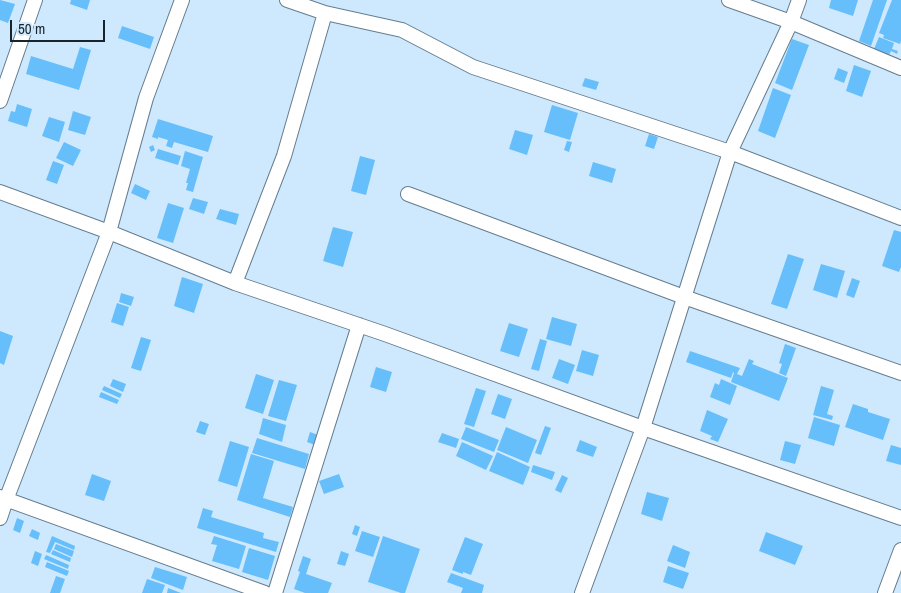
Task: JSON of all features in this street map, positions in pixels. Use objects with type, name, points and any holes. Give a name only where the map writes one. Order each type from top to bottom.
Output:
[{"type":"street","points":[[0,100],[35,0]]},
{"type":"street","points":[[0,518],[3,498],[109,232],[146,98],[182,0]]},
{"type":"street","points":[[287,0],[326,13],[402,30],[473,67],[730,152],[901,218]]},
{"type":"street","points":[[730,0],[791,22],[901,68]]},
{"type":"street","points":[[582,593],[643,428],[730,152],[791,22],[799,0]]},
{"type":"street","points":[[235,283],[284,156],[326,13]]},
{"type":"street","points":[[0,192],[109,232],[235,283],[359,325],[643,428],[901,518]]},
{"type":"street","points":[[408,194],[684,297],[901,373]]},
{"type":"street","points":[[275,593],[359,325]]},
{"type":"street","points":[[3,498],[265,593]]},
{"type":"street","points":[[885,593],[901,550]]},
{"type":"building","points":[[0,0],[15,4],[8,23],[0,20]]},
{"type":"building","points":[[71,0],[90,0],[87,10],[70,4]]},
{"type":"building","points":[[831,0],[858,0],[853,16],[829,8]]},
{"type":"building","points":[[873,0],[887,0],[871,46],[859,41]]},
{"type":"building","points":[[892,0],[901,0],[900,44],[883,38],[884,35],[879,33]]},
{"type":"building","points":[[122,26],[154,37],[150,49],[118,38]]},
{"type":"building","points":[[879,37],[894,43],[892,49],[898,51],[897,54],[891,51],[889,55],[874,49]]},
{"type":"building","points":[[792,39],[809,45],[792,90],[775,83]]},
{"type":"building","points":[[80,47],[91,50],[79,90],[26,74],[31,56],[73,69]]},
{"type":"building","points":[[854,65],[871,71],[862,97],[846,91]]},
{"type":"building","points":[[838,68],[848,72],[844,83],[834,79]]},
{"type":"building","points":[[585,78],[599,82],[596,90],[582,86]]},
{"type":"building","points":[[773,88],[791,95],[775,138],[758,131]]},
{"type":"building","points":[[17,104],[32,109],[27,127],[8,121],[11,111],[15,112]]},
{"type":"building","points":[[552,105],[578,113],[570,140],[544,132]]},
{"type":"building","points":[[73,111],[91,117],[85,135],[68,130]]},
{"type":"building","points":[[49,117],[65,122],[59,142],[42,136]]},
{"type":"building","points":[[158,119],[213,136],[208,152],[174,142],[172,148],[166,146],[168,140],[152,137]]},
{"type":"building","points":[[515,130],[533,135],[527,155],[509,149]]},
{"type":"building","points":[[649,134],[658,137],[654,149],[645,146]]},
{"type":"building","points":[[567,141],[572,142],[569,152],[564,150]]},
{"type":"building","points":[[64,142],[81,150],[73,166],[56,158]]},
{"type":"building","points":[[153,145],[155,150],[151,152],[149,147]]},
{"type":"building","points":[[158,149],[181,156],[178,165],[155,158]]},
{"type":"building","points":[[185,151],[203,157],[193,192],[186,190],[190,169],[181,166]]},
{"type":"building","points":[[360,156],[375,160],[366,195],[351,191]]},
{"type":"building","points":[[53,161],[64,165],[57,184],[46,180]]},
{"type":"building","points":[[593,162],[616,169],[612,183],[589,176]]},
{"type":"building","points":[[135,184],[150,191],[146,200],[131,193]]},
{"type":"building","points":[[193,198],[208,202],[204,214],[189,209]]},
{"type":"building","points":[[168,203],[184,208],[173,243],[157,238]]},
{"type":"building","points":[[220,209],[239,214],[236,225],[216,219]]},
{"type":"building","points":[[333,227],[353,232],[343,267],[323,261]]},
{"type":"building","points":[[894,230],[901,232],[901,267],[899,272],[882,266]]},
{"type":"building","points":[[788,254],[804,259],[787,309],[771,304]]},
{"type":"building","points":[[821,264],[845,271],[837,298],[813,290]]},
{"type":"building","points":[[182,277],[203,284],[194,313],[174,306]]},
{"type":"building","points":[[852,278],[860,281],[854,298],[846,295]]},
{"type":"building","points":[[121,293],[134,297],[131,306],[119,302]]},
{"type":"building","points":[[117,303],[129,307],[123,326],[111,322]]},
{"type":"building","points":[[552,317],[577,324],[571,346],[546,339]]},
{"type":"building","points":[[509,323],[528,329],[519,357],[500,351]]},
{"type":"building","points":[[0,331],[13,336],[4,365],[0,363]]},
{"type":"building","points":[[141,337],[151,340],[141,371],[131,368]]},
{"type":"building","points":[[540,339],[547,341],[539,371],[531,369]]},
{"type":"building","points":[[785,344],[796,348],[786,376],[779,373],[782,364],[779,363]]},
{"type":"building","points":[[582,350],[599,355],[593,376],[576,371]]},
{"type":"building","points":[[690,351],[740,368],[737,374],[742,376],[749,359],[754,361],[752,364],[788,378],[779,401],[731,382],[733,372],[731,378],[686,362]]},
{"type":"building","points":[[559,359],[575,365],[568,384],[552,378]]},
{"type":"building","points":[[376,367],[392,372],[386,392],[370,387]]},
{"type":"building","points":[[256,374],[274,380],[263,414],[245,408]]},
{"type":"building","points":[[113,379],[126,384],[123,392],[110,386]]},
{"type":"building","points":[[721,379],[737,386],[730,405],[710,397],[715,383],[719,385]]},
{"type":"building","points":[[279,380],[297,385],[286,421],[268,416]]},
{"type":"building","points":[[104,386],[122,394],[120,398],[102,390]]},
{"type":"building","points":[[821,386],[834,390],[827,414],[833,416],[832,420],[813,415]]},
{"type":"building","points":[[476,388],[486,391],[474,427],[464,424]]},
{"type":"building","points":[[101,392],[119,400],[117,404],[99,397]]},
{"type":"building","points":[[498,394],[512,399],[505,419],[491,414]]},
{"type":"building","points":[[853,404],[868,409],[868,412],[890,419],[883,440],[845,427]]},
{"type":"building","points":[[707,410],[728,419],[718,442],[710,439],[712,436],[700,431]]},
{"type":"building","points":[[814,417],[840,425],[834,446],[808,438]]},
{"type":"building","points":[[263,418],[286,425],[282,442],[259,434]]},
{"type":"building","points":[[200,421],[209,424],[205,435],[196,432]]},
{"type":"building","points":[[545,426],[551,428],[541,455],[535,453]]},
{"type":"building","points":[[466,427],[499,440],[494,452],[461,439]]},
{"type":"building","points":[[506,427],[537,440],[528,463],[497,450]]},
{"type":"building","points":[[310,432],[318,435],[315,445],[307,442]]},
{"type":"building","points":[[442,433],[459,439],[456,448],[438,442]]},
{"type":"building","points":[[257,438],[309,454],[305,469],[252,453]]},
{"type":"building","points":[[580,440],[597,447],[593,457],[576,451]]},
{"type":"building","points":[[230,441],[249,447],[237,487],[218,481]]},
{"type":"building","points":[[785,441],[801,445],[795,464],[780,460]]},
{"type":"building","points":[[462,442],[493,456],[486,470],[456,456]]},
{"type":"building","points":[[891,445],[901,448],[901,465],[886,461]]},
{"type":"building","points":[[497,452],[530,467],[523,485],[489,471]]},
{"type":"building","points":[[251,454],[274,461],[263,498],[293,507],[290,517],[237,500]]},
{"type":"building","points":[[533,465],[555,472],[552,480],[531,472]]},
{"type":"building","points":[[92,474],[111,481],[104,501],[85,495]]},
{"type":"building","points":[[339,474],[344,487],[324,494],[319,481]]},
{"type":"building","points":[[562,475],[568,478],[561,493],[555,490]]},
{"type":"building","points":[[647,492],[669,498],[662,521],[641,514]]},
{"type":"building","points":[[203,508],[213,511],[211,517],[264,533],[263,538],[279,542],[276,552],[197,528]]},
{"type":"building","points":[[17,518],[24,521],[20,533],[13,530]]},
{"type":"building","points":[[355,525],[360,527],[357,536],[352,534]]},
{"type":"building","points":[[32,529],[40,533],[38,540],[29,536]]},
{"type":"building","points":[[362,531],[380,537],[373,557],[355,551]]},
{"type":"building","points":[[766,532],[803,546],[795,565],[759,551]]},
{"type":"building","points":[[52,536],[75,546],[74,550],[55,542],[50,553],[46,552]]},
{"type":"building","points":[[214,536],[246,546],[239,569],[212,561],[217,545],[211,544]]},
{"type":"building","points":[[383,536],[420,549],[405,593],[368,582]]},
{"type":"building","points":[[465,537],[483,544],[471,575],[452,570]]},
{"type":"building","points":[[56,544],[74,551],[72,557],[54,549]]},
{"type":"building","points":[[673,545],[690,552],[685,568],[667,561]]},
{"type":"building","points":[[249,548],[275,556],[268,580],[242,572]]},
{"type":"building","points":[[53,550],[71,558],[70,562],[51,554]]},
{"type":"building","points":[[35,551],[42,554],[38,566],[31,563]]},
{"type":"building","points":[[341,551],[349,554],[345,566],[337,564]]},
{"type":"building","points":[[46,555],[69,565],[68,569],[44,559]]},
{"type":"building","points":[[303,556],[311,559],[306,574],[332,583],[328,593],[305,593],[294,589]]},
{"type":"building","points":[[47,562],[69,571],[67,576],[45,567]]},
{"type":"building","points":[[668,566],[689,573],[683,589],[663,582]]},
{"type":"building","points":[[155,567],[187,577],[183,590],[151,578]]},
{"type":"building","points":[[451,573],[484,585],[482,593],[461,593],[463,588],[447,582]]},
{"type":"building","points":[[56,576],[65,579],[60,593],[50,593]]},
{"type":"building","points":[[147,579],[165,585],[162,593],[142,593]]},
{"type":"building","points":[[168,588],[181,593],[167,593]]}]
